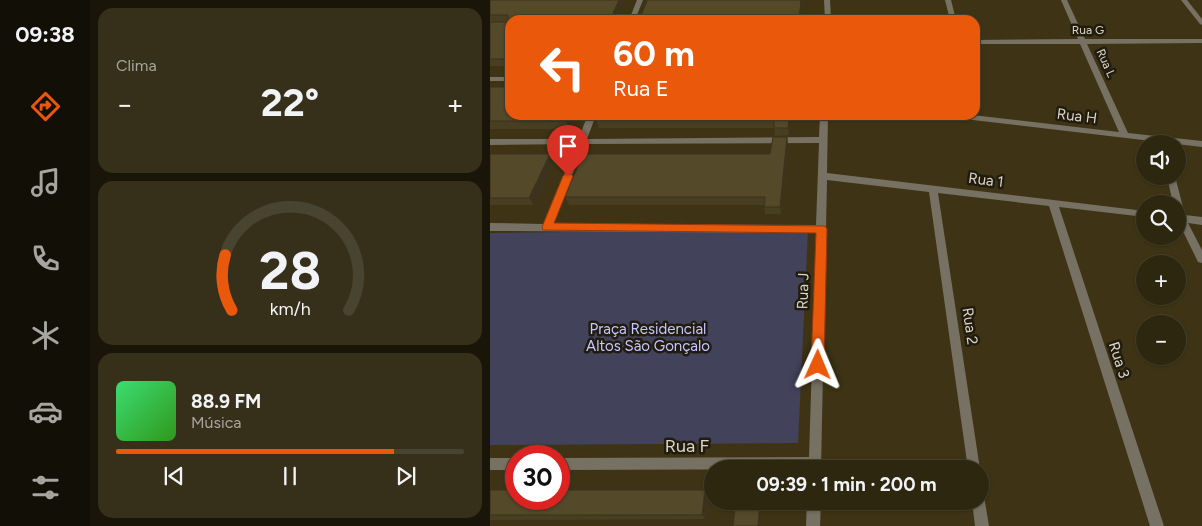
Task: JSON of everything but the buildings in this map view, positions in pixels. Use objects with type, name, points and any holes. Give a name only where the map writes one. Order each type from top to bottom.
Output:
[{"type":"street","points":[[634,15],[640,0]]},
{"type":"street","points":[[827,0],[828,15]]},
{"type":"street","points":[[948,0],[952,15]]},
{"type":"street","name":"Rua L","points":[[1064,0],[1124,136]]},
{"type":"street","points":[[1184,0],[1202,23]]},
{"type":"street","name":"Rua G","points":[[980,42],[1202,41]]},
{"type":"street","points":[[490,79],[505,79]]},
{"type":"street","name":"Rua H","points":[[980,117],[1136,138]]},
{"type":"street","points":[[547,227],[590,120]]},
{"type":"street","name":"Rua J","points":[[815,460],[824,120]]},
{"type":"street","points":[[490,142],[824,140]]},
{"type":"street","name":"Rua H","points":[[1186,143],[1202,144]]},
{"type":"street","name":"Rua 1","points":[[823,176],[1136,213]]},
{"type":"street","name":"Rua 2","points":[[933,189],[973,460]]},
{"type":"street","name":"Rua 3","points":[[1053,203],[1157,526]]},
{"type":"street","points":[[1186,219],[1202,221]]},
{"type":"street","points":[[490,227],[821,229]]},
{"type":"street","points":[[1186,230],[1202,259]]},
{"type":"street","points":[[490,464],[505,464]]},
{"type":"street","name":"Rua F","points":[[570,464],[704,465]]},
{"type":"street","points":[[813,526],[814,510]]},
{"type":"street","points":[[980,510],[982,526]]},
{"type":"green space","name":"Praça Residencial Altos São Gonçalo","points":[[808,229],[798,443],[490,445],[490,233]]},
{"type":"route","points":[[568,176],[547,227],[821,229],[818,365]]}]
